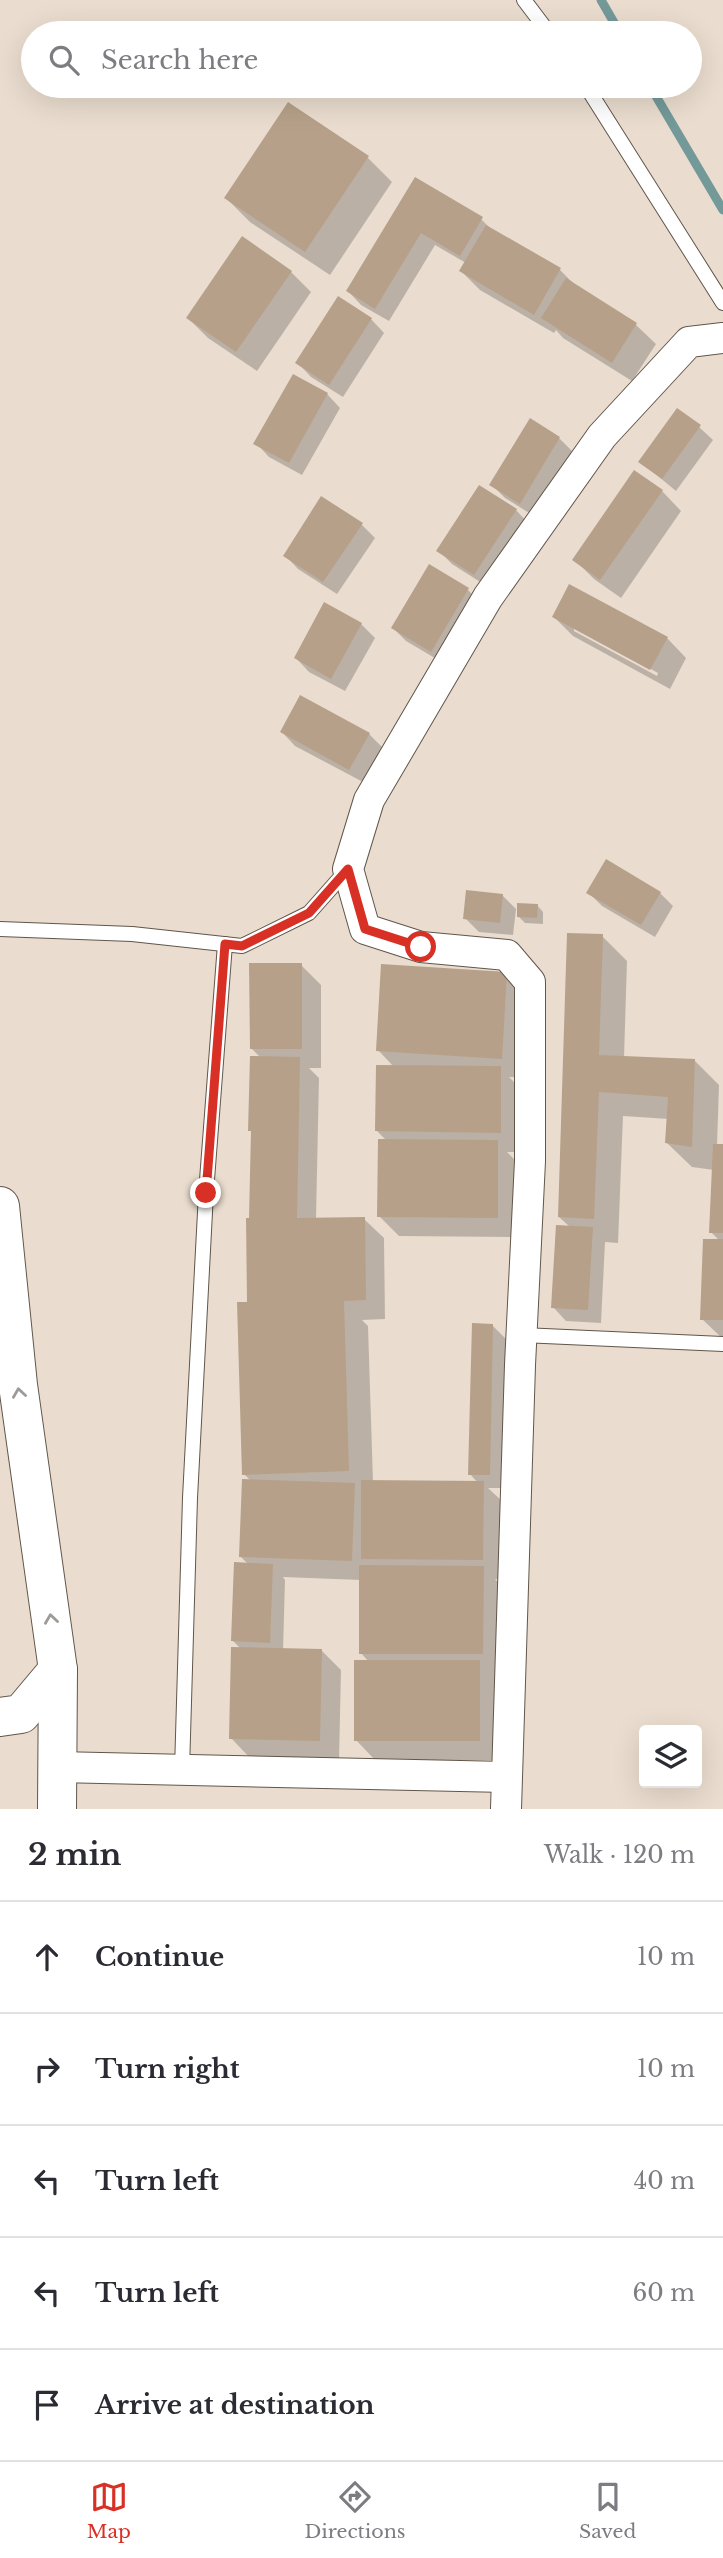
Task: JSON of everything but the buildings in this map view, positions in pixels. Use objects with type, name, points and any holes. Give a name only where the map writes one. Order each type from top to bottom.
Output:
[{"type":"highway","points":[[0,1206],[18,1385],[58,1670],[57,1809]]},
{"type":"highway","points":[[0,1717],[21,1714],[58,1670]]},
{"type":"street","points":[[506,1809],[530,1161],[530,982],[507,955],[421,947],[365,929],[348,869],[369,800],[488,597],[602,436],[689,342],[723,338]]},
{"type":"street","points":[[57,1767],[506,1777]]},
{"type":"lane","points":[[524,0],[540,21]]},
{"type":"lane","points":[[594,98],[723,303]]},
{"type":"lane","points":[[0,929],[132,934],[242,946],[309,913],[348,869]]},
{"type":"lane","points":[[182,1770],[190,1498],[201,1276],[225,944]]},
{"type":"lane","points":[[522,1335],[723,1344]]},
{"type":"waterway","points":[[601,0],[613,21]]},
{"type":"waterway","points":[[657,98],[723,210]]},
{"type":"route","points":[[206,1193],[225,944],[242,946],[309,913],[348,869],[365,929],[421,947]]}]
